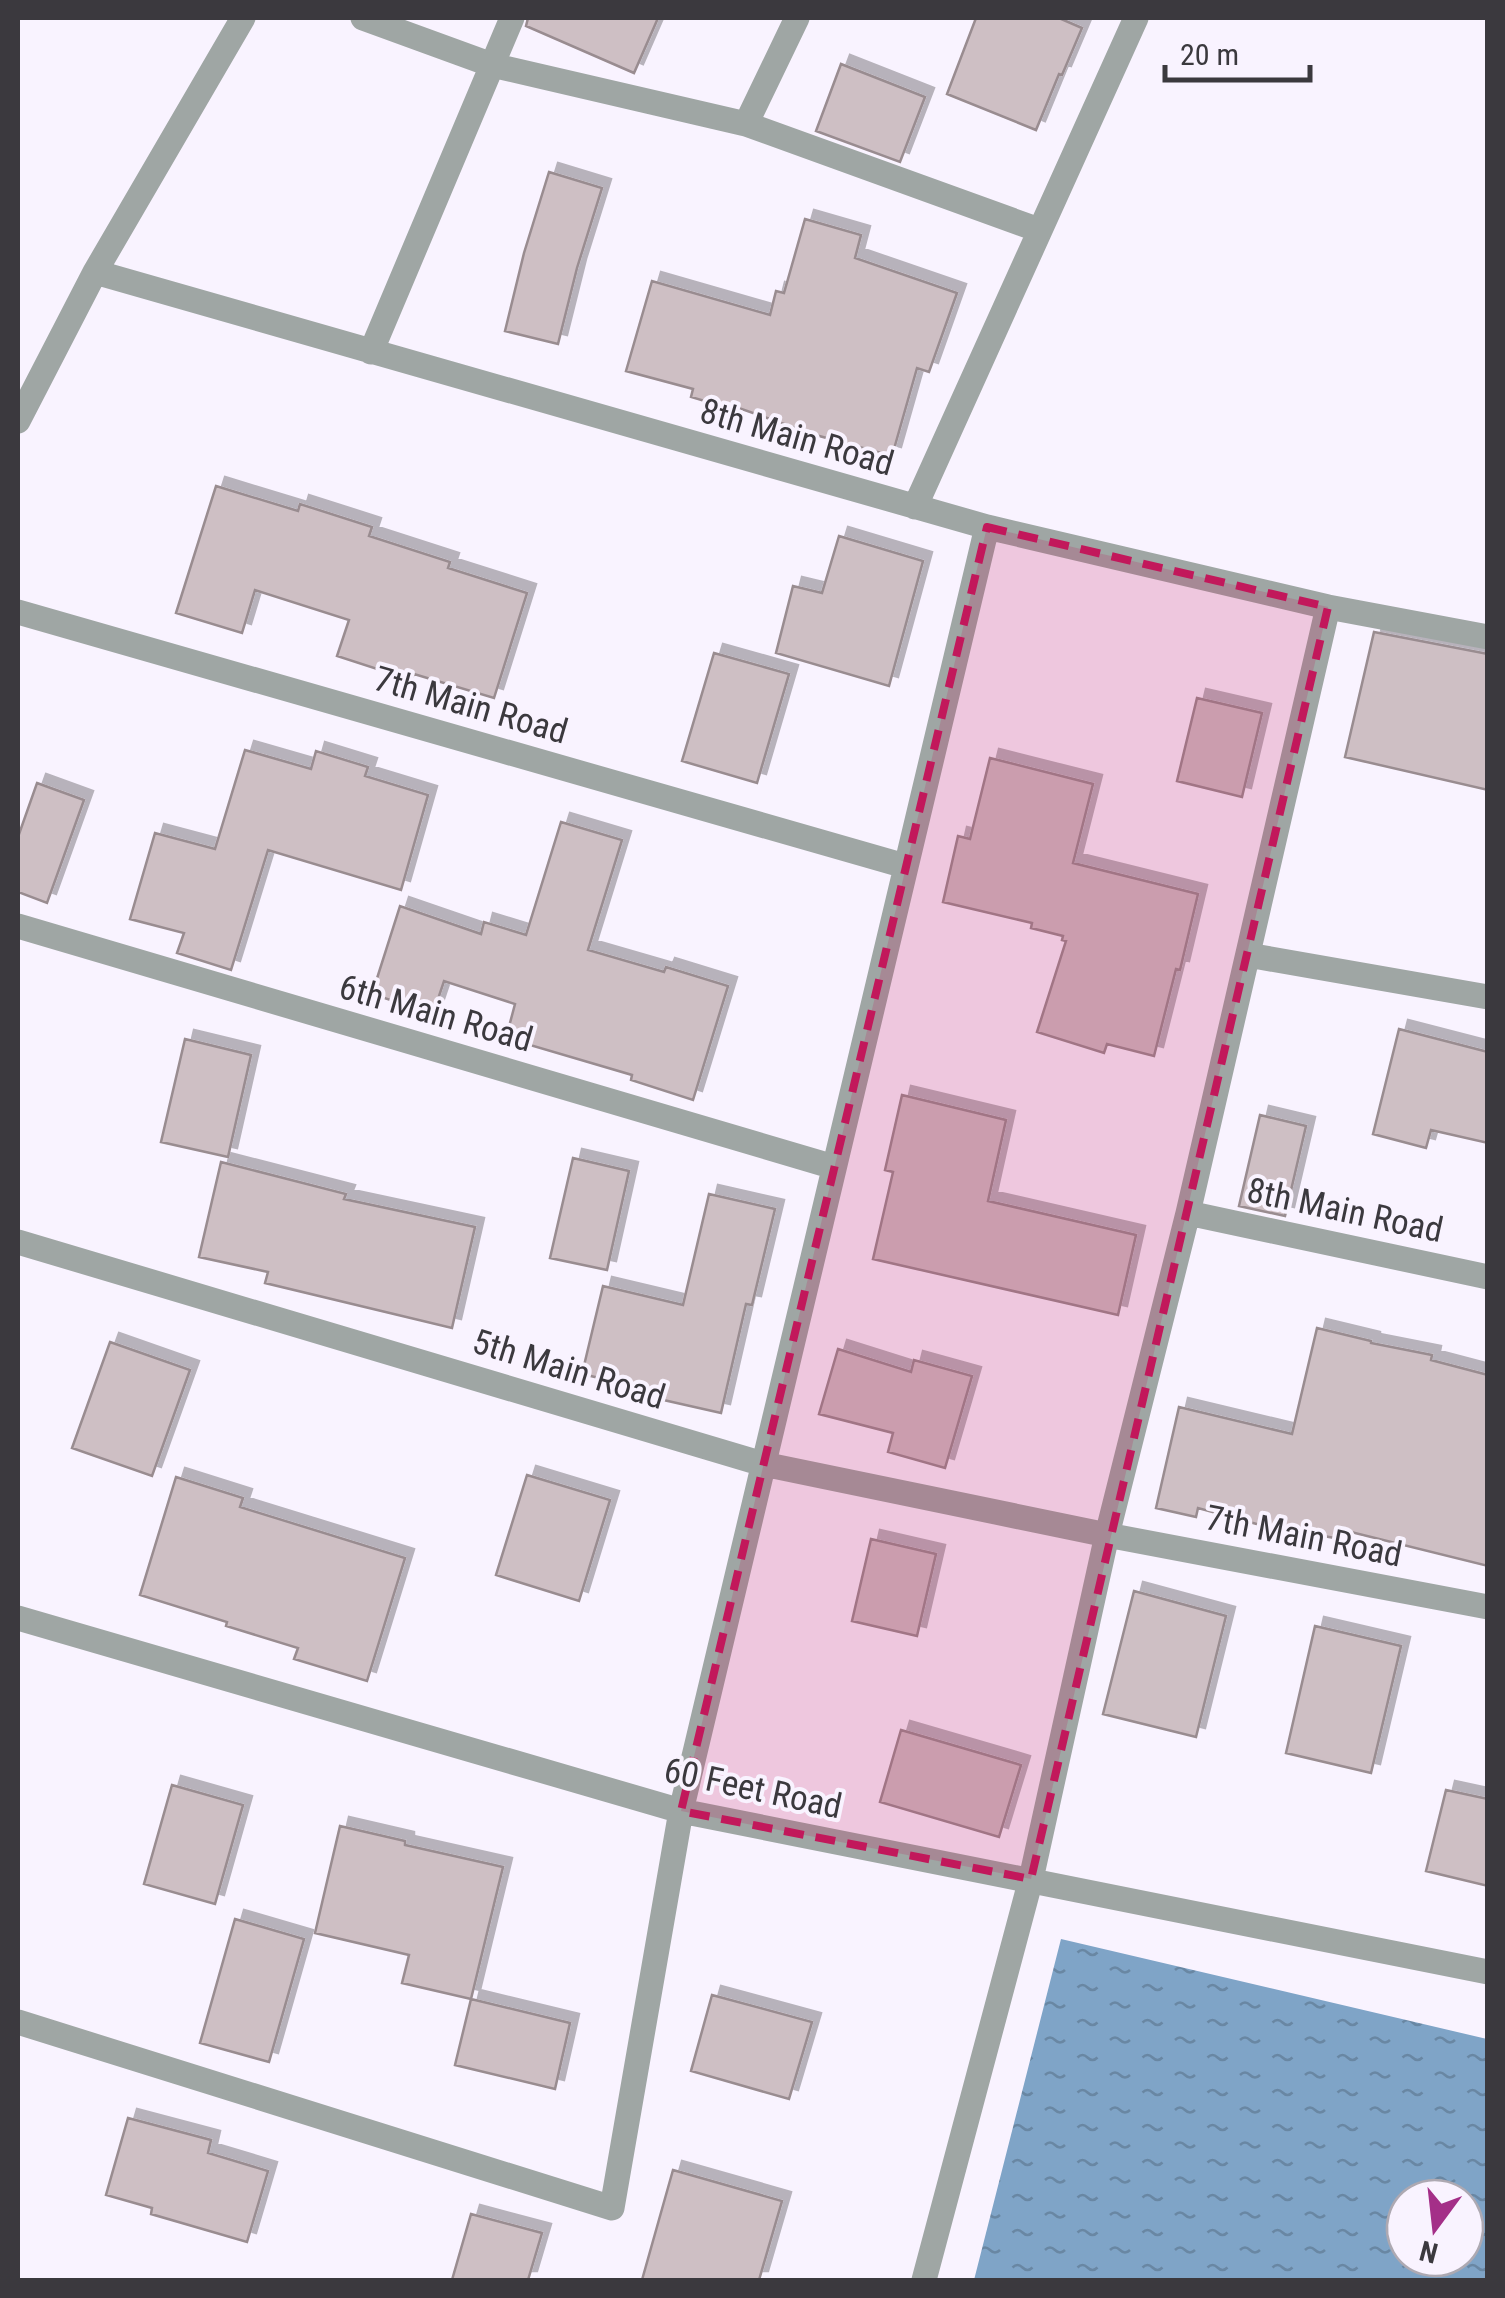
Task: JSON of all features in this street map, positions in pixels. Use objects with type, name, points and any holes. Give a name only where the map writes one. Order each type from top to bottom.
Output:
[{"type":"street","points":[[18,422],[95,272],[243,18]]},
{"type":"street","points":[[364,18],[492,64],[746,124],[1039,230]]},
{"type":"street","points":[[370,352],[512,18]]},
{"type":"street","points":[[746,124],[797,18]]},
{"type":"street","points":[[914,508],[1136,18]]},
{"type":"street","name":"8th Main Road","points":[[95,272],[986,527],[1328,607],[1488,637]]},
{"type":"street","points":[[18,2022],[612,2208],[681,1812],[986,527]]},
{"type":"street","points":[[924,2280],[1031,1879],[1107,1535],[1188,1213],[1328,607]]},
{"type":"street","name":"7th Main Road","points":[[18,612],[906,866]]},
{"type":"street","name":"6th Main Road","points":[[18,926],[834,1166]]},
{"type":"street","points":[[1248,955],[1488,997]]},
{"type":"street","name":"8th Main Road","points":[[1188,1213],[1488,1277]]},
{"type":"street","name":"5th Main Road","points":[[18,1242],[763,1464],[1107,1535]]},
{"type":"street","name":"7th Main Road","points":[[1107,1535],[1488,1607]]},
{"type":"street","name":"60 Feet Road","points":[[18,1618],[681,1812],[1488,1972]]},
{"type":"highlighted area","points":[[987,527],[1328,607],[1031,1879],[681,1811]]},
{"type":"water","points":[[1061,1939],[1487,2039],[1487,2280],[974,2280]]},
{"type":"building","points":[[528,18],[658,18],[634,73],[526,26]]},
{"type":"building","points":[[976,18],[1059,18],[1082,28],[1036,130],[947,94]]},
{"type":"building","points":[[841,64],[925,97],[900,162],[816,131]]},
{"type":"building","points":[[549,172],[602,188],[558,344],[505,331]]},
{"type":"building","points":[[805,219],[861,235],[855,258],[957,293],[929,372],[917,368],[892,456],[691,397],[693,389],[626,371],[652,281],[770,315],[776,291],[784,293]]},
{"type":"building","points":[[216,486],[298,511],[300,504],[372,527],[369,536],[450,562],[448,568],[527,593],[494,698],[414,674],[411,680],[337,656],[349,620],[255,590],[242,633],[176,613]]},
{"type":"building","points":[[839,536],[923,561],[889,686],[776,653],[793,586],[822,593]]},
{"type":"building","points":[[1374,632],[1488,654],[1488,790],[1345,757]]},
{"type":"building","points":[[714,653],[789,674],[757,783],[682,761]]},
{"type":"building","points":[[1197,698],[1262,713],[1242,797],[1177,781]]},
{"type":"building","points":[[245,750],[311,769],[316,751],[368,767],[365,776],[428,795],[401,890],[268,850],[231,970],[177,953],[184,933],[130,919],[155,833],[215,849]]},
{"type":"building","points":[[990,758],[1093,784],[1073,863],[1198,894],[1154,1056],[1107,1044],[1104,1053],[1037,1032],[1066,941],[1063,936],[1031,928],[1032,923],[943,902],[958,836],[970,839]]},
{"type":"building","points":[[37,783],[84,800],[47,903],[18,892],[18,837]]},
{"type":"building","points":[[561,822],[622,840],[588,950],[728,986],[693,1100],[631,1080],[632,1075],[506,1038],[515,1004],[444,981],[433,1014],[372,994],[400,906],[481,934],[484,922],[526,935]]},
{"type":"building","points":[[1399,1029],[1488,1052],[1488,1143],[1431,1130],[1426,1148],[1373,1134]]},
{"type":"building","points":[[185,1039],[251,1055],[228,1157],[161,1142]]},
{"type":"building","points":[[902,1095],[1006,1120],[988,1201],[1136,1235],[1118,1315],[873,1259],[893,1172],[885,1170]]},
{"type":"building","points":[[1260,1115],[1306,1126],[1285,1216],[1239,1206]]},
{"type":"building","points":[[573,1158],[629,1171],[607,1270],[550,1258]]},
{"type":"building","points":[[221,1162],[346,1194],[344,1199],[475,1227],[452,1328],[265,1283],[268,1272],[199,1257]]},
{"type":"building","points":[[709,1194],[775,1209],[752,1305],[746,1304],[721,1413],[659,1399],[660,1392],[582,1374],[603,1286],[683,1305]]},
{"type":"building","points":[[1317,1328],[1432,1355],[1431,1360],[1488,1375],[1488,1566],[1343,1530],[1341,1539],[1264,1526],[1198,1508],[1196,1517],[1156,1508],[1179,1407],[1292,1434]]},
{"type":"building","points":[[110,1342],[190,1370],[152,1476],[72,1448]]},
{"type":"building","points":[[838,1349],[911,1372],[914,1360],[972,1376],[945,1468],[888,1452],[893,1433],[819,1414]]},
{"type":"building","points":[[527,1475],[610,1500],[579,1601],[496,1575]]},
{"type":"building","points":[[176,1477],[243,1498],[240,1507],[405,1558],[367,1681],[294,1659],[298,1648],[140,1595]]},
{"type":"building","points":[[871,1539],[936,1554],[917,1636],[852,1621]]},
{"type":"building","points":[[1134,1591],[1226,1616],[1196,1737],[1103,1714]]},
{"type":"building","points":[[1315,1626],[1401,1646],[1371,1773],[1286,1753]]},
{"type":"building","points":[[901,1730],[1021,1765],[999,1837],[880,1802]]},
{"type":"building","points":[[172,1785],[243,1805],[215,1904],[144,1884]]},
{"type":"building","points":[[1446,1790],[1488,1799],[1488,1886],[1426,1871]]},
{"type":"building","points":[[340,1826],[503,1867],[471,1999],[402,1983],[409,1955],[315,1933]]},
{"type":"building","points":[[235,1919],[304,1939],[269,2062],[200,2043]]},
{"type":"building","points":[[712,1995],[812,2022],[789,2099],[691,2071]]},
{"type":"building","points":[[471,1999],[570,2023],[555,2089],[455,2065]]},
{"type":"building","points":[[128,2118],[211,2140],[208,2153],[268,2171],[247,2242],[151,2214],[152,2208],[106,2195]]},
{"type":"building","points":[[673,2170],[782,2201],[759,2280],[642,2280]]},
{"type":"building","points":[[471,2214],[542,2233],[528,2280],[452,2280]]}]
